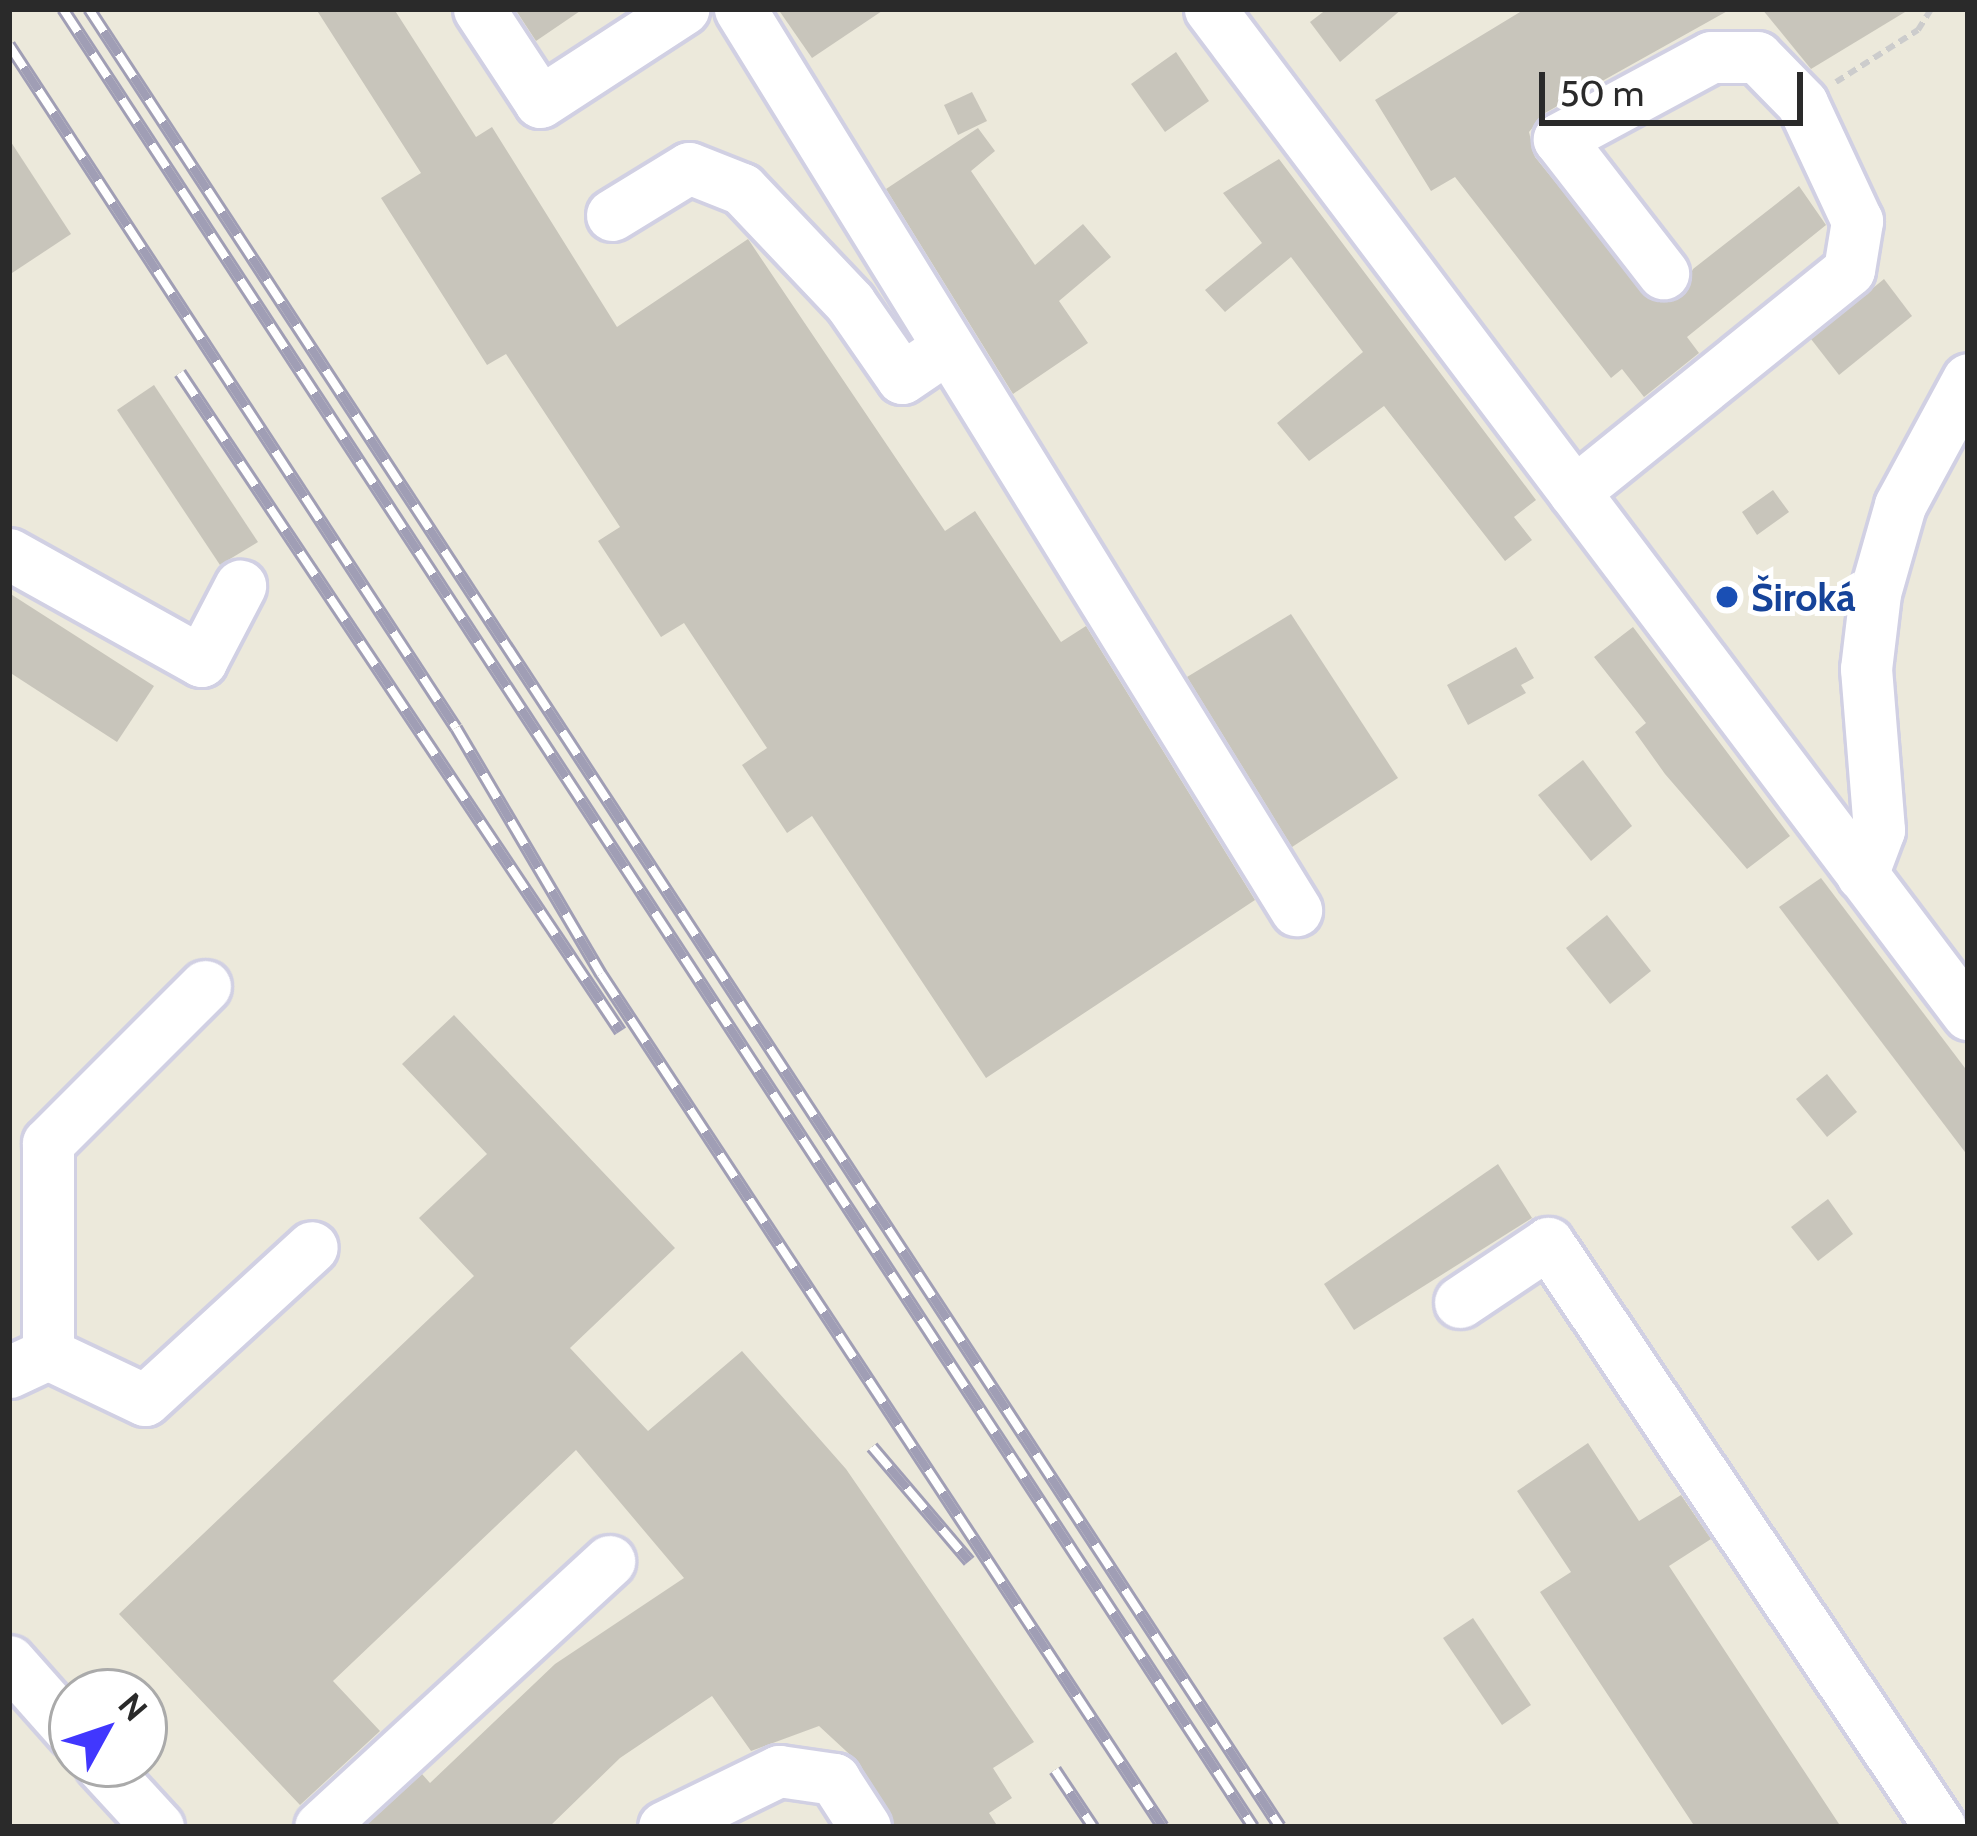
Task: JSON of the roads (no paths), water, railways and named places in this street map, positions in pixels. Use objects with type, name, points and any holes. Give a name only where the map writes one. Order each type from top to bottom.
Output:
[{"type":"street","points":[[479,9],[540,102],[683,9]]},
{"type":"street","points":[[740,9],[945,349],[1296,910]]},
{"type":"street","points":[[1210,9],[1968,1013]]},
{"type":"street","points":[[1574,492],[1849,270],[1857,220],[1802,103],[1757,57],[1711,57],[1559,140],[1663,273]]},
{"type":"street","points":[[612,215],[689,168],[742,189],[850,303],[902,378],[945,349]]},
{"type":"street","points":[[1862,875],[1879,830],[1866,669],[1876,593],[1900,505],[1968,379]]},
{"type":"street","points":[[9,554],[200,661],[240,586]]},
{"type":"street","points":[[205,986],[48,1143],[28,1363],[146,1400],[312,1247]]},
{"type":"street","points":[[1460,1302],[1548,1243],[1940,1827]]},
{"type":"street","points":[[320,1827],[609,1561]]},
{"type":"street","points":[[9,1661],[48,1705]]},
{"type":"street","points":[[664,1827],[779,1771],[834,1779],[865,1827]]},
{"type":"street","points":[[122,1788],[158,1827]]},
{"type":"railway","points":[[63,9],[1253,1827]]},
{"type":"railway","points":[[89,9],[1280,1827]]},
{"type":"railway","points":[[9,45],[456,728],[601,974],[1163,1827]]},
{"type":"railway","points":[[180,373],[620,1031]]},
{"type":"railway","points":[[872,1447],[969,1561]]},
{"type":"railway","points":[[1055,1770],[1093,1827]]},
{"type":"place","name":"Široká","points":[[1727,597]]}]
